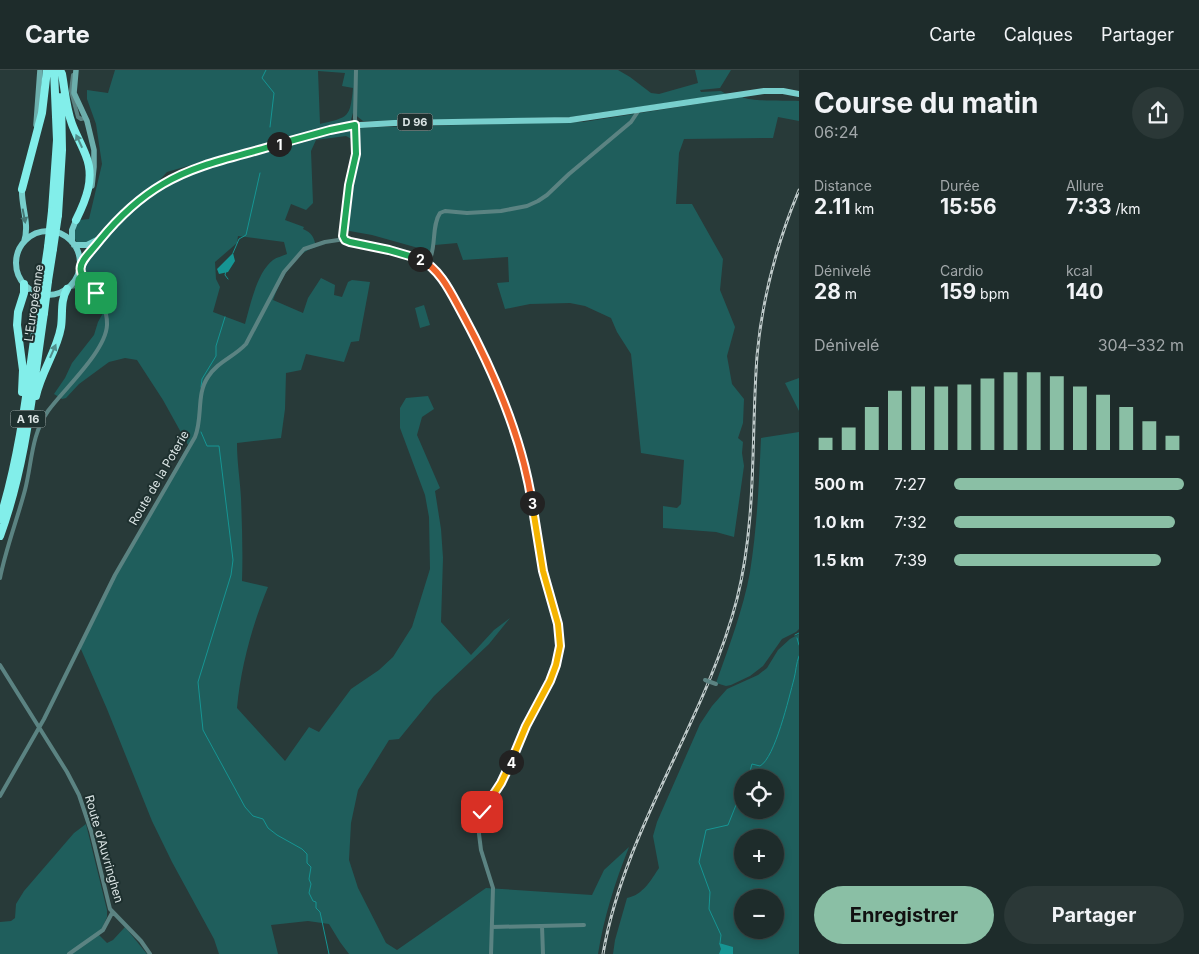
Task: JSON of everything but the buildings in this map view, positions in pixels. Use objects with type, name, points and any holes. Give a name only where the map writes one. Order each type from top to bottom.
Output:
[{"type":"highway","points":[[22,188],[42,113],[47,70]]},
{"type":"highway","name":"L'Européenne","points":[[54,70],[56,140],[55,213]]},
{"type":"highway","points":[[60,70],[70,119],[87,157],[90,171],[87,196],[76,220]]},
{"type":"highway","name":"L'Européenne","points":[[0,519],[13,472],[51,248],[62,143],[60,70]]},
{"type":"highway","points":[[21,428],[19,420],[22,370],[17,325],[18,312],[24,295],[24,284]]},
{"type":"highway","points":[[19,467],[27,441],[38,384],[60,332],[62,300],[69,288]]},
{"type":"highway","name":"L'Européenne","points":[[0,536],[19,467],[41,312]]},
{"type":"main road","points":[[23,243],[33,235],[47,231],[62,234],[73,243],[79,253],[80,266],[77,277],[69,288],[58,294],[46,296],[35,293],[18,276],[16,264],[26,229],[22,188],[24,171],[36,121],[40,70]]},
{"type":"main road","points":[[73,243],[72,230],[88,201],[94,176],[94,150],[85,118],[75,97],[75,70]]},
{"type":"main road","name":"D 96","points":[[80,266],[84,257],[106,233],[142,198],[164,183],[180,175],[315,134],[355,125],[406,122],[563,121],[750,93],[799,96]]},
{"type":"main road","name":"D 96","points":[[73,243],[90,244],[106,233]]},
{"type":"street","points":[[75,70],[71,89],[78,118],[85,118]]},
{"type":"street","points":[[345,240],[342,232],[356,154],[356,70]]},
{"type":"street","points":[[428,264],[434,246],[437,219],[440,213],[445,211],[466,213],[501,211],[527,206],[538,201],[631,122],[639,110]]},
{"type":"street","name":"Route de la Poterie","points":[[0,796],[39,728],[115,575],[195,437],[200,424],[203,388],[207,378],[216,367],[246,344],[281,276],[304,249],[331,240],[345,240],[406,254],[428,264],[446,284],[470,329],[509,417],[527,475],[546,582],[560,635],[559,655],[550,681],[526,726],[501,783],[480,819],[481,850],[493,886],[491,954]]},
{"type":"street","points":[[0,578],[24,491],[33,442],[40,424],[57,399],[96,352],[105,336],[106,312],[100,299],[83,277],[80,266]]},
{"type":"street","points":[[69,288],[81,285],[93,290]]},
{"type":"street","name":"Route d'Auvringhen","points":[[0,666],[70,779],[82,802],[112,913],[139,939],[150,954]]},
{"type":"street","points":[[0,676],[3,671]]},
{"type":"street","points":[[705,680],[716,684]]},
{"type":"street","points":[[70,954],[103,930],[112,913]]},
{"type":"street","points":[[492,927],[584,925]]},
{"type":"street","points":[[542,926],[544,954]]},
{"type":"shaded area","points":[[115,70],[618,70],[651,93],[659,94],[698,83],[695,70],[731,70],[720,88],[700,90],[701,92],[721,91],[726,94],[570,117],[363,121],[353,113],[350,123],[317,130],[217,160],[215,158],[167,172],[100,235],[85,244],[77,243],[74,235],[80,220],[89,219],[102,164],[96,124],[87,99],[87,90],[108,93]],"holes":[[[318,71],[345,73],[342,86],[353,88],[349,111],[337,120],[320,124]]]},
{"type":"shaded area","points":[[742,97],[761,100],[799,101],[799,121],[778,117],[773,138],[684,139],[679,153],[676,204],[692,204],[723,259],[720,290],[735,327],[727,356],[732,384],[744,399],[743,423],[738,438],[743,442],[744,466],[734,537],[716,532],[663,528],[663,506],[677,508],[681,504],[684,460],[641,453],[631,354],[617,332],[611,318],[585,306],[570,303],[530,304],[505,309],[497,283],[509,282],[508,257],[463,260],[457,243],[435,245],[434,251],[429,251],[372,235],[344,230],[359,154],[359,143],[346,136],[316,140],[311,151],[313,203],[306,210],[291,204],[285,220],[304,227],[303,229],[312,236],[316,247],[301,255],[289,268],[273,300],[303,313],[308,298],[321,278],[335,285],[334,295],[342,297],[348,282],[352,280],[370,282],[359,341],[351,342],[344,362],[306,354],[301,370],[286,373],[285,409],[281,438],[237,443],[241,498],[242,581],[268,587],[248,646],[237,708],[285,761],[309,727],[319,732],[351,689],[379,670],[393,657],[412,627],[430,569],[429,517],[425,495],[400,428],[400,408],[406,398],[428,396],[434,409],[422,417],[417,435],[440,488],[435,491],[443,558],[441,622],[471,655],[494,630],[510,618],[489,644],[434,696],[399,739],[389,740],[358,790],[351,823],[349,860],[358,888],[386,943],[397,950],[486,888],[592,895],[604,870],[629,847],[610,900],[598,954],[349,954],[329,924],[308,921],[271,925],[278,954],[219,954],[214,939],[152,821],[80,647],[115,575],[188,445],[163,400],[137,360],[125,358],[109,362],[79,384],[66,398],[62,399],[54,394],[72,363],[94,335],[103,313],[94,295],[98,291],[85,272],[84,264],[86,259],[129,214],[170,183],[212,167],[339,129],[353,131],[358,138],[361,128],[583,122]],"holes":[[[238,236],[284,242],[287,254],[276,258],[267,265],[258,281],[245,324],[213,312],[220,287],[216,279],[215,262],[237,243]]]},
{"type":"shaded area","points":[[233,253],[235,261],[228,272],[219,274],[217,269]]},
{"type":"shaded area","points":[[424,305],[430,325],[420,328],[415,308]]},
{"type":"shaded area","points":[[799,378],[799,411],[785,383]]},
{"type":"shaded area","points":[[799,432],[799,629],[782,639],[763,666],[750,676],[731,685],[726,686],[716,683],[740,614],[750,572],[756,522],[761,438]]},
{"type":"shaded area","points":[[799,634],[799,954],[613,954],[627,898],[638,894],[650,882],[659,868],[653,836],[657,822],[700,724],[727,689],[758,675],[767,668],[778,650]]},
{"type":"shaded area","points":[[86,824],[107,910],[107,917],[99,935],[107,943],[113,940],[125,927],[147,954],[0,954],[0,922],[11,921],[15,918],[16,904],[24,891],[74,833]]},
{"type":"shaded area","points":[[719,943],[733,947],[733,954],[719,954],[721,949]]},
{"type":"waterway","points":[[266,70],[262,78],[274,93],[270,127]]},
{"type":"waterway","points":[[233,253],[239,239],[246,235],[260,173]]},
{"type":"waterway","points":[[226,271],[225,275],[228,279]]},
{"type":"waterway","points":[[201,387],[202,379],[216,356],[216,346],[225,317]]},
{"type":"waterway","points":[[201,432],[207,446],[219,446],[233,560],[231,575],[198,682],[203,730],[245,807],[253,816],[263,819],[268,828],[277,835],[302,849],[307,854],[307,863],[311,867],[309,893],[313,901],[316,902],[316,908],[320,912],[329,954]]},
{"type":"waterway","points":[[795,635],[799,633]]},
{"type":"waterway","points":[[797,638],[799,645]]},
{"type":"waterway","points":[[751,769],[752,764],[760,766],[766,761],[771,752],[789,699],[799,656]]},
{"type":"waterway","points":[[720,943],[721,935],[709,909],[710,892],[699,862],[706,830],[728,825],[734,810]]},
{"type":"railway","points":[[603,954],[614,907],[629,862],[706,689],[723,645],[737,599],[748,539],[751,509],[755,387],[759,335],[777,251],[799,190]]},
{"type":"route","points":[[96,293],[81,273],[80,264],[82,260],[126,212],[158,187],[180,175],[198,169],[315,134],[355,125],[356,154],[349,185],[343,236],[345,240],[350,242],[382,248],[422,260],[443,280],[451,293],[480,347],[510,421],[530,486],[543,571],[559,629],[561,641],[556,667],[546,690],[526,726],[501,783],[482,812]]}]
